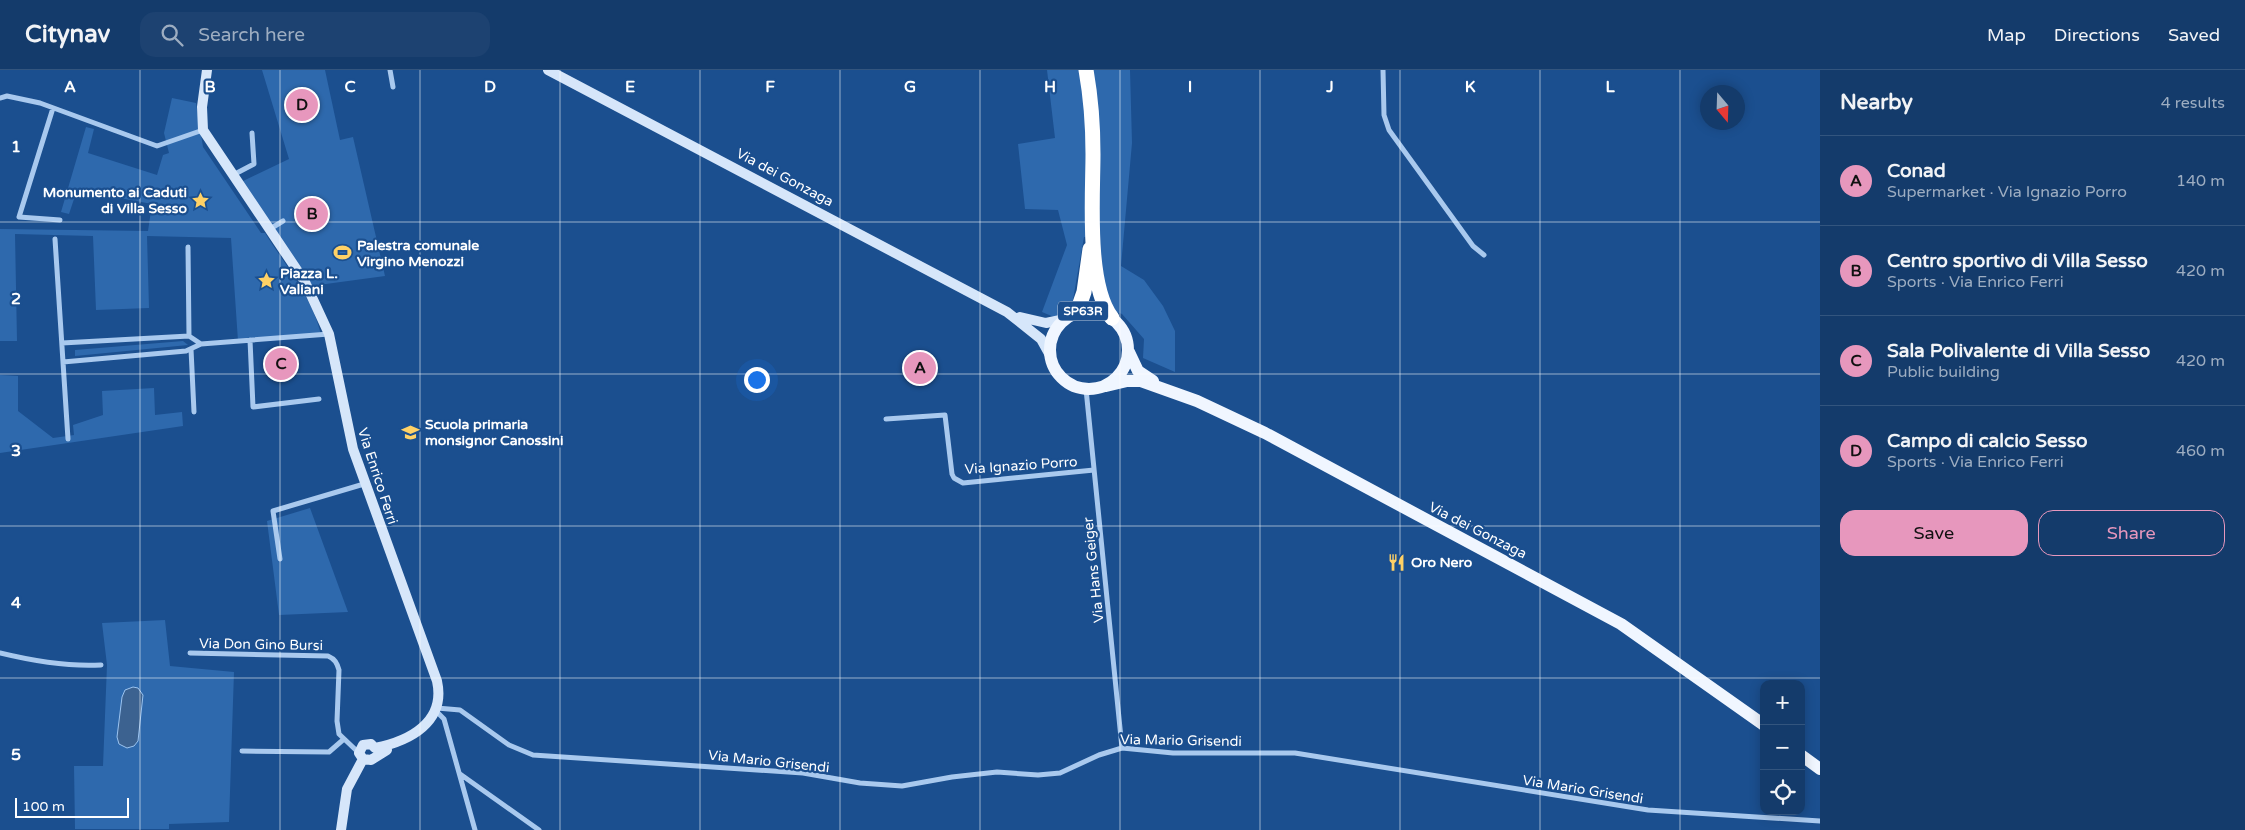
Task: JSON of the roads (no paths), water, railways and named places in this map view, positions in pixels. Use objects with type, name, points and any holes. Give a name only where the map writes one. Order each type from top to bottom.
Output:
[{"type":"highway","name":"SP63R","points":[[1086,70],[1093,136],[1092,238],[1099,293],[1112,318]]},
{"type":"highway","name":"SP63R","points":[[1071,315],[1084,292],[1092,238]]},
{"type":"main road","name":"SP63R","points":[[1050,357],[1052,336],[1071,315],[1096,311],[1112,318],[1125,333],[1129,352],[1138,370],[1164,388]]},
{"type":"main road","points":[[1106,386],[1122,372],[1129,352]]},
{"type":"main road","points":[[1050,357],[1055,369],[1063,379],[1074,386],[1086,389]]},
{"type":"main road","name":"SP63R","points":[[1086,389],[1127,381],[1142,381],[1164,388]]},
{"type":"main road","name":"Via dei Gonzaga","points":[[1164,388],[1265,433],[1318,463],[1565,593],[1628,629],[1760,722]]},
{"type":"main road","points":[[1805,757],[1820,769]]},
{"type":"street","points":[[0,98],[7,96],[53,108],[157,146],[203,130],[202,107],[207,70]]},
{"type":"street","points":[[390,70],[393,87]]},
{"type":"street","name":"Via dei Gonzaga","points":[[548,70],[1007,312],[1032,321],[1046,323],[1071,315]]},
{"type":"street","points":[[1383,70],[1384,115],[1389,130],[1473,246],[1484,255]]},
{"type":"street","points":[[53,108],[20,217],[60,220]]},
{"type":"street","name":"Via Enrico Ferri","points":[[203,130],[305,282],[329,334],[348,430],[364,484],[437,681],[439,694],[436,709]]},
{"type":"street","points":[[233,175],[254,164],[252,134]]},
{"type":"street","points":[[270,230],[283,221]]},
{"type":"street","points":[[55,239],[68,439]]},
{"type":"street","points":[[188,247],[189,336]]},
{"type":"street","name":"Via dei Gonzaga","points":[[1007,312],[1040,339],[1050,357]]},
{"type":"street","points":[[63,362],[186,352],[201,344],[329,334]]},
{"type":"street","points":[[62,343],[189,336],[201,344]]},
{"type":"street","points":[[250,340],[253,407],[320,399]]},
{"type":"street","points":[[191,349],[194,412]]},
{"type":"street","name":"Via Hans Geiger","points":[[1086,389],[1122,748]]},
{"type":"street","name":"Via Ignazio Porro","points":[[886,419],[945,415],[952,474],[954,478],[963,483],[1094,470]]},
{"type":"street","points":[[280,559],[273,511],[364,484]]},
{"type":"street","name":"Via Don Gino Bursi","points":[[190,653],[328,656],[337,663],[337,721],[339,734],[345,740]]},
{"type":"street","points":[[0,654],[34,661],[79,666],[100,664]]},
{"type":"street","points":[[341,830],[347,789],[367,754],[394,744],[423,727],[436,709],[444,719],[475,830]]},
{"type":"street","name":"Via Mario Grisendi","points":[[436,709],[460,710],[509,745],[533,755],[632,760],[803,773],[860,783],[902,786],[952,777],[997,772],[1038,775],[1060,772],[1099,755],[1122,748],[1173,753],[1295,753],[1648,810],[1820,821]]},
{"type":"street","points":[[242,751],[328,752],[345,740],[367,754]]},
{"type":"street","points":[[460,774],[539,830]]},
{"type":"place","name":"Campo di calcio Sesso","points":[[302,105]]},
{"type":"place","name":"Monumento ai Caduti di Villa Sesso","points":[[201,200]]},
{"type":"place","name":"Centro sportivo di Villa Sesso","points":[[312,214]]},
{"type":"place","name":"Palestra comunale Virgino Menozzi","points":[[343,253]]},
{"type":"place","name":"Piazza L. Valiani","points":[[266,281]]},
{"type":"place","name":"Sala Polivalente di Villa Sesso","points":[[281,364]]},
{"type":"place","name":"Conad","points":[[920,368]]},
{"type":"place","name":"Scuola primaria monsignor Canossini","points":[[411,432]]},
{"type":"place","name":"Oro Nero","points":[[1397,562]]}]
